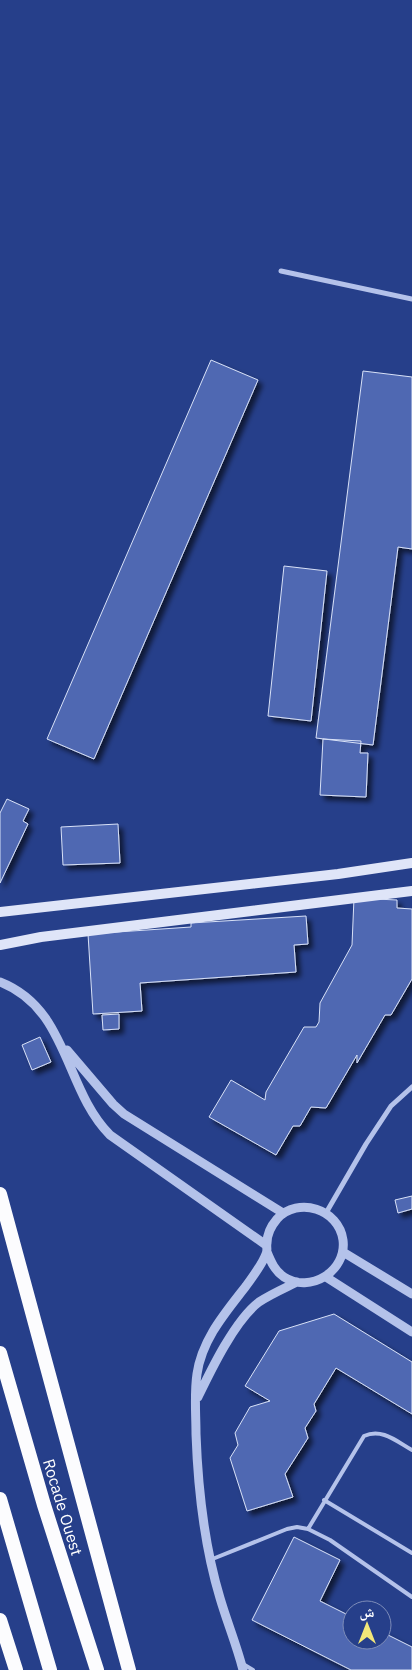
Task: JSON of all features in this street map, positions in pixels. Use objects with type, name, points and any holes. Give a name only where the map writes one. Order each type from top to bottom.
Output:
[{"type":"highway","points":[[0,1194],[129,1670]]},
{"type":"highway","name":"Rocade Ouest","points":[[0,1353],[44,1504],[97,1670]]},
{"type":"highway","points":[[0,1499],[50,1670]]},
{"type":"highway","points":[[0,1620],[16,1670]]},
{"type":"main road","points":[[0,912],[338,874],[412,863]]},
{"type":"main road","points":[[0,945],[41,937],[412,891]]},
{"type":"street","points":[[281,271],[412,299]]},
{"type":"street","points":[[0,982],[28,999],[45,1017],[62,1045],[89,1107],[98,1122],[110,1135],[267,1248],[273,1266],[284,1277],[297,1282],[312,1282],[326,1277],[337,1266],[342,1252],[341,1230],[326,1213],[312,1207],[297,1207],[284,1213],[271,1227],[267,1248],[251,1278],[223,1315],[205,1346],[197,1374],[196,1402],[199,1481],[203,1521],[210,1560],[220,1598],[242,1666]]},
{"type":"street","points":[[62,1045],[124,1114],[284,1213]]},
{"type":"street","points":[[326,1213],[366,1144],[391,1106],[412,1088]]},
{"type":"street","points":[[342,1252],[412,1294]]},
{"type":"street","points":[[326,1277],[412,1332]]},
{"type":"street","points":[[196,1402],[213,1365],[247,1314],[260,1302],[297,1282]]},
{"type":"lane","points":[[308,1529],[364,1436],[372,1432],[381,1433],[412,1450]]},
{"type":"lane","points":[[324,1500],[412,1553]]},
{"type":"lane","points":[[210,1560],[287,1529],[297,1527],[308,1529],[330,1540],[412,1597]]},
{"type":"lane","points":[[242,1666],[253,1670]]},
{"type":"building","points":[[211,360],[258,380],[94,759],[47,739]]},
{"type":"building","points":[[363,371],[412,377],[412,549],[398,547],[373,745],[316,738]]},
{"type":"building","points":[[284,566],[327,571],[311,721],[268,716]]},
{"type":"building","points":[[323,739],[361,741],[360,753],[368,753],[366,797],[320,795]]},
{"type":"building","points":[[7,799],[29,809],[23,821],[28,824],[0,883],[0,813]]},
{"type":"building","points":[[118,824],[120,863],[63,865],[61,827]]},
{"type":"building","points":[[354,898],[397,900],[397,908],[412,909],[412,979],[391,1015],[385,1015],[357,1063],[357,1055],[326,1108],[311,1107],[300,1126],[293,1126],[276,1155],[209,1117],[231,1080],[265,1100],[266,1092],[304,1027],[316,1027],[319,1022],[320,1003],[352,945]]},
{"type":"building","points":[[306,916],[308,944],[294,945],[296,972],[140,983],[142,1011],[93,1014],[88,934],[191,927],[191,923]]},
{"type":"building","points":[[119,1014],[119,1029],[103,1030],[102,1015]]},
{"type":"building","points":[[40,1037],[51,1062],[32,1070],[22,1045]]},
{"type":"building","points":[[412,1196],[412,1209],[398,1213],[395,1200]]},
{"type":"building","points":[[334,1314],[412,1362],[412,1414],[336,1368],[314,1404],[316,1411],[305,1428],[308,1438],[285,1474],[293,1497],[247,1511],[230,1458],[238,1445],[235,1433],[250,1407],[270,1401],[245,1386],[279,1331]]},
{"type":"building","points":[[294,1537],[340,1560],[320,1601],[342,1612],[342,1650],[392,1650],[392,1637],[412,1647],[412,1670],[351,1670],[252,1620]]}]
